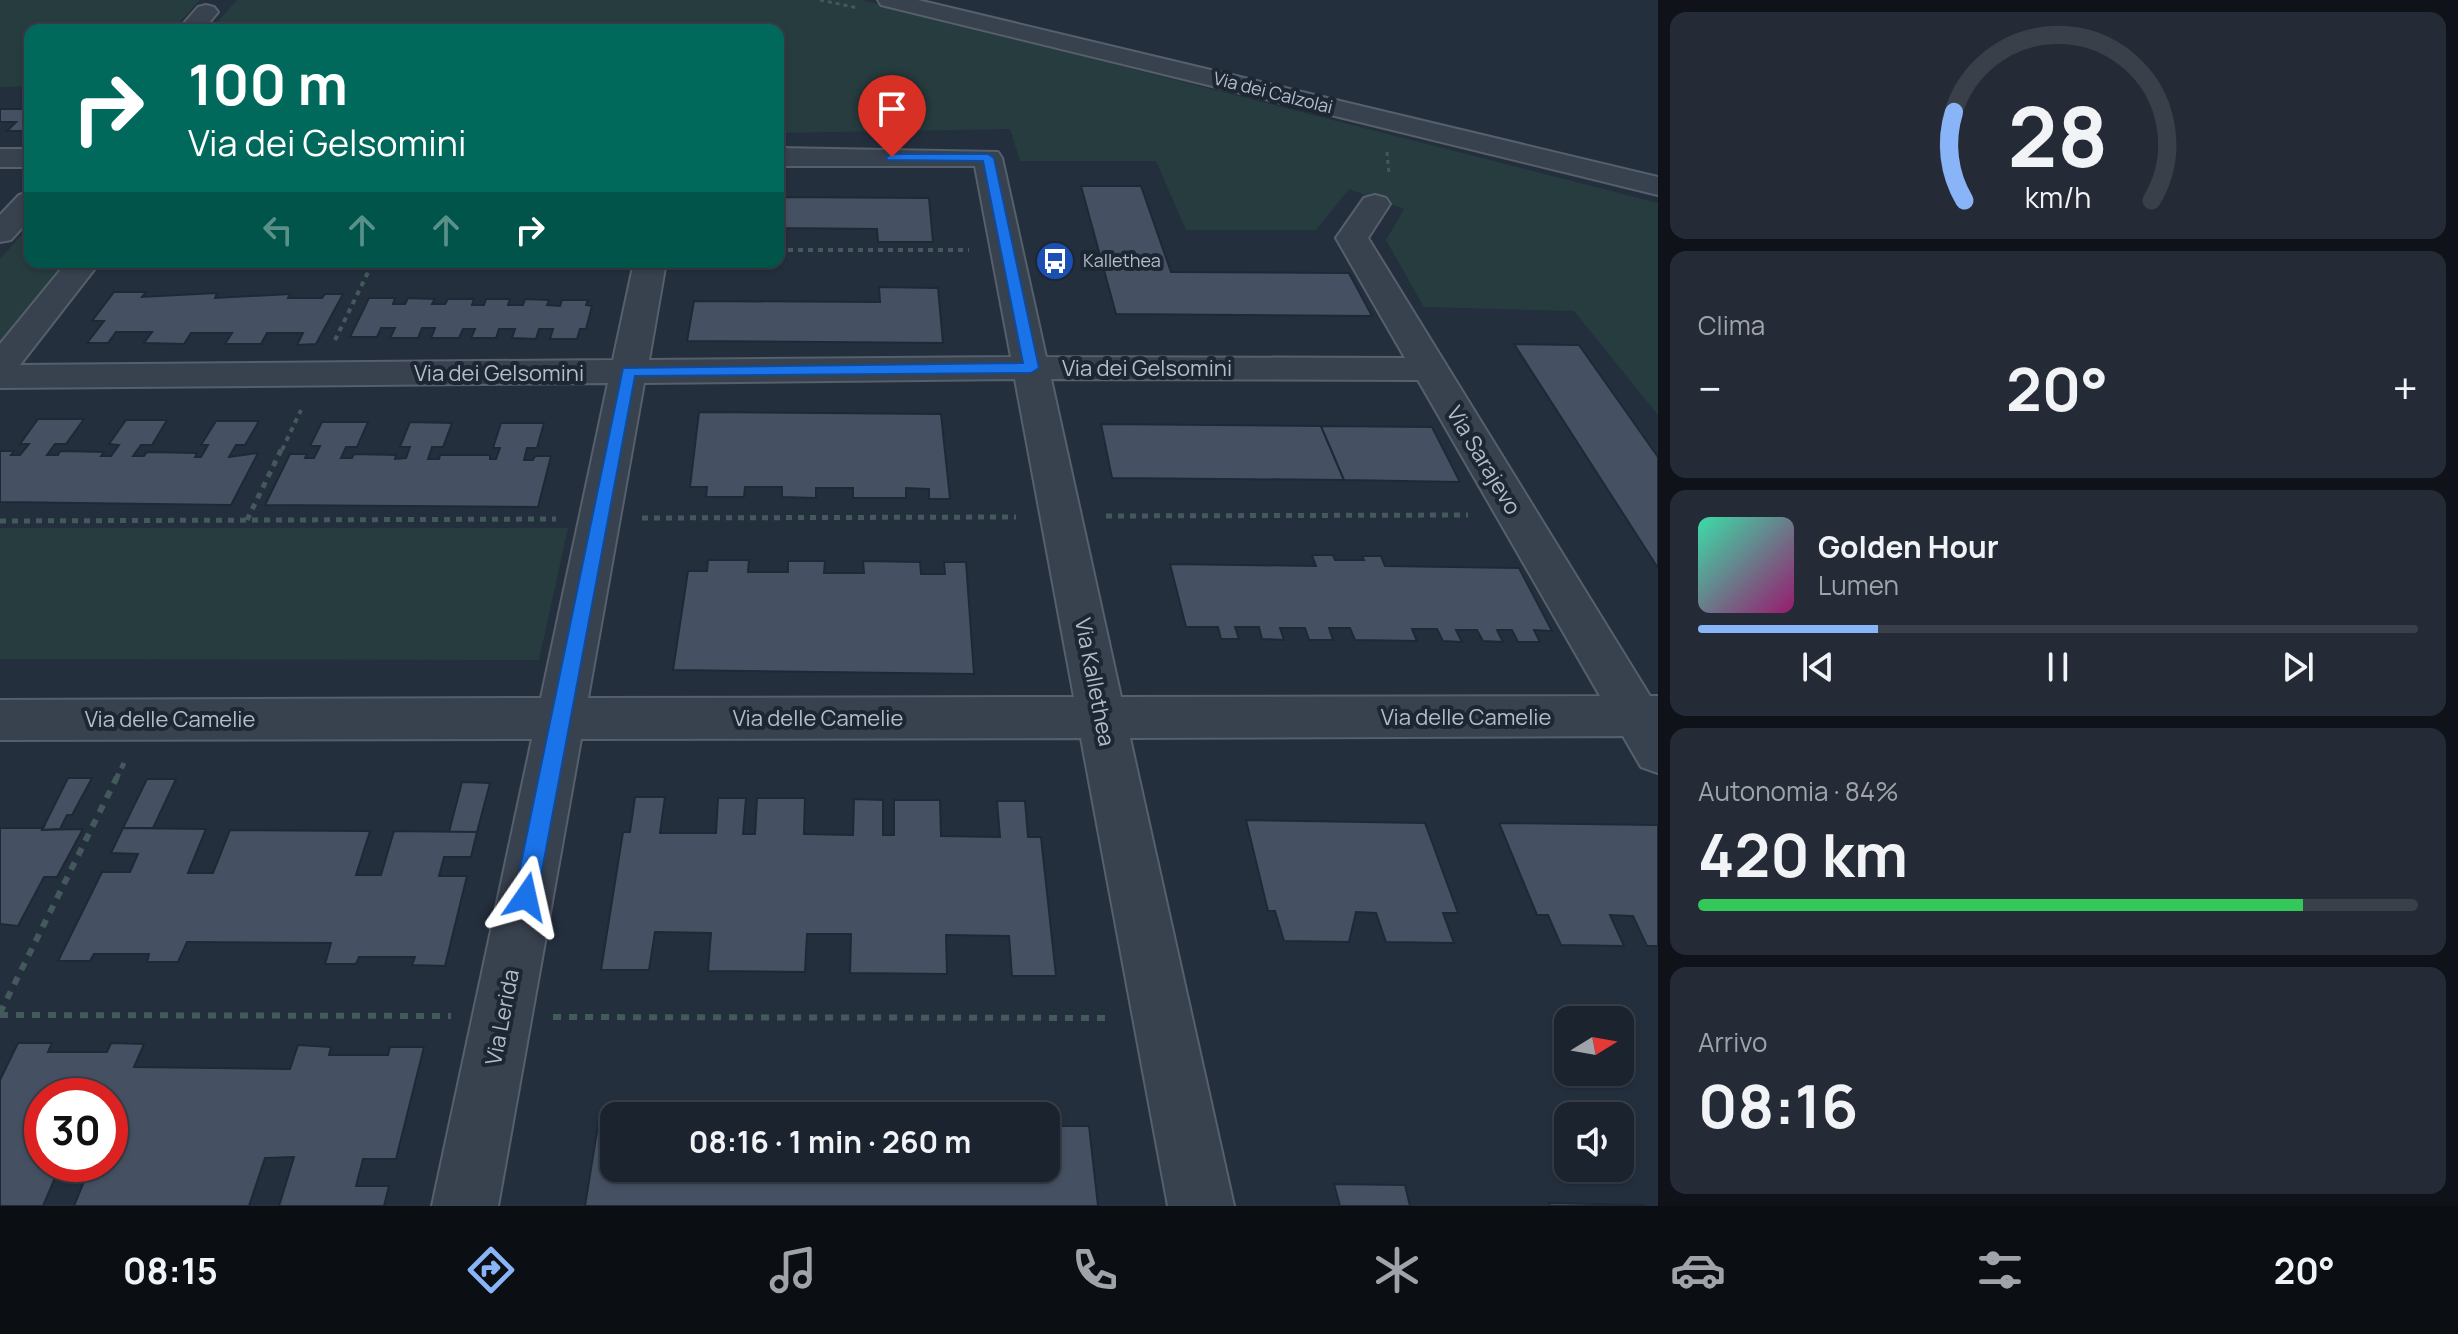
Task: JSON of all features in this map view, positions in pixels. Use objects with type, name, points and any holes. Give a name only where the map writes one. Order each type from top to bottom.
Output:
[{"type":"street","name":"Via dei Calzolai","points":[[889,0],[1658,186]]},
{"type":"street","name":"Via Kallethea","points":[[784,157],[988,158],[1201,1206]]},
{"type":"street","points":[[0,158],[24,158]]},
{"type":"street","name":"Via Sarajevo","points":[[1375,204],[1352,238],[1517,515],[1651,728]]},
{"type":"street","points":[[0,233],[24,207]]},
{"type":"street","points":[[0,367],[79,268]]},
{"type":"street","name":"Via Lerida","points":[[465,1206],[649,268]]},
{"type":"street","name":"Via dei Gelsomini","points":[[0,377],[1031,368],[1430,369]]},
{"type":"street","name":"Via delle Camelie","points":[[0,720],[1102,717],[1651,728]]},
{"type":"path","points":[[784,250],[1007,250]]},
{"type":"path","points":[[0,521],[1517,515]]},
{"type":"path","points":[[145,719],[0,1014],[1163,1018]]},
{"type":"green space","points":[[0,0],[200,0],[178,24],[24,24],[24,86],[0,87]]},
{"type":"green space","points":[[237,0],[862,0],[1658,203],[1658,415],[1574,311],[1424,307],[1386,240],[1404,209],[1349,189],[1316,230],[1186,230],[1156,161],[1020,161],[1010,129],[784,133],[784,24],[215,24]]},
{"type":"green space","points":[[24,233],[24,268],[62,268],[0,344],[0,259]]},
{"type":"green space","points":[[0,528],[568,528],[539,660],[0,659]]},
{"type":"building","points":[[0,109],[24,109],[24,131],[7,131],[16,122],[0,122]]},
{"type":"building","points":[[1081,186],[1141,186],[1171,272],[1349,273],[1372,316],[1116,314]]},
{"type":"building","points":[[784,197],[929,198],[933,242],[878,242],[877,229],[784,228]]},
{"type":"building","points":[[879,287],[938,288],[943,343],[687,341],[694,301],[880,302]]},
{"type":"building","points":[[114,292],[146,292],[142,297],[217,293],[215,298],[290,294],[288,298],[322,298],[325,294],[343,294],[316,344],[297,345],[303,333],[267,333],[261,344],[225,344],[232,333],[191,333],[184,344],[144,343],[152,332],[116,332],[108,343],[87,343],[104,321],[92,321]]},
{"type":"building","points":[[369,298],[395,298],[393,304],[405,304],[408,298],[435,299],[432,304],[445,304],[448,299],[474,299],[472,305],[484,305],[486,299],[510,299],[508,305],[523,305],[525,299],[549,300],[547,305],[560,306],[562,300],[588,300],[586,305],[592,306],[586,329],[580,329],[577,339],[550,339],[553,329],[539,329],[536,339],[512,338],[515,329],[499,329],[496,338],[471,338],[475,329],[463,329],[459,338],[431,338],[435,328],[422,328],[418,338],[390,338],[395,328],[381,328],[377,337],[350,337]]},
{"type":"building","points":[[1514,344],[1579,345],[1658,457],[1658,568]]},
{"type":"building","points":[[699,412],[941,414],[950,499],[929,499],[929,489],[906,488],[906,498],[853,498],[853,488],[816,488],[816,498],[782,497],[782,487],[745,487],[744,497],[706,497],[707,487],[690,487]]},
{"type":"building","points":[[38,419],[84,419],[66,444],[55,444],[47,455],[58,455],[60,451],[104,452],[101,456],[111,456],[119,445],[109,444],[126,420],[167,420],[152,445],[141,445],[133,456],[144,456],[147,452],[197,453],[195,457],[201,457],[208,445],[201,445],[216,421],[259,421],[245,445],[236,445],[229,457],[258,453],[231,505],[0,502],[0,451],[14,451],[11,455],[20,455],[29,444],[20,444]]},
{"type":"building","points":[[322,422],[368,422],[357,447],[346,447],[341,458],[352,458],[354,454],[396,455],[395,459],[406,458],[410,447],[400,447],[410,422],[452,423],[443,447],[432,447],[428,459],[439,459],[440,455],[490,455],[490,459],[496,459],[500,448],[493,448],[501,423],[544,423],[537,448],[527,448],[524,460],[551,456],[538,507],[265,505],[290,454],[307,454],[305,458],[314,458],[320,446],[310,446]]},
{"type":"building","points":[[1101,424],[1321,426],[1344,480],[1112,478]]},
{"type":"building","points":[[1321,426],[1432,427],[1460,482],[1344,480]]},
{"type":"building","points":[[1312,555],[1333,555],[1335,560],[1364,560],[1362,556],[1381,556],[1385,566],[1519,568],[1552,631],[1534,630],[1540,642],[1518,642],[1512,630],[1497,630],[1503,642],[1483,641],[1477,630],[1456,630],[1462,642],[1443,641],[1437,629],[1412,629],[1417,641],[1355,640],[1350,628],[1329,628],[1333,640],[1309,640],[1305,628],[1280,628],[1284,640],[1262,639],[1259,627],[1235,627],[1239,639],[1221,639],[1218,627],[1186,627],[1170,564],[1316,566]]},
{"type":"building","points":[[708,560],[749,560],[748,572],[788,572],[788,561],[825,561],[824,573],[864,573],[863,561],[920,562],[921,574],[945,574],[944,562],[966,562],[974,674],[673,670],[688,571],[707,571]]},
{"type":"building","points":[[68,778],[92,778],[72,815],[67,815],[60,829],[42,830]]},
{"type":"building","points":[[147,779],[176,779],[153,828],[123,828]]},
{"type":"building","points":[[462,782],[490,783],[477,832],[449,832]]},
{"type":"building","points":[[635,797],[665,797],[660,833],[716,833],[718,798],[746,798],[743,834],[755,834],[757,798],[805,798],[804,834],[853,835],[854,799],[883,800],[883,835],[894,835],[894,800],[940,800],[941,836],[1000,837],[997,801],[1025,801],[1028,837],[1041,837],[1056,976],[1012,976],[1009,936],[946,935],[947,974],[850,973],[851,934],[807,934],[805,972],[708,971],[711,933],[655,932],[649,970],[601,970],[623,832],[630,832]]},
{"type":"building","points":[[1246,820],[1425,823],[1458,913],[1443,913],[1454,943],[1386,942],[1376,913],[1356,912],[1349,942],[1284,941],[1275,911],[1268,911]]},
{"type":"building","points":[[1499,823],[1658,825],[1658,946],[1647,946],[1633,916],[1610,915],[1624,946],[1561,945],[1548,915],[1537,915]]},
{"type":"building","points":[[45,825],[42,830],[83,829],[57,877],[44,877],[18,926],[0,924],[0,828],[41,828]]},
{"type":"building","points":[[123,828],[206,829],[188,873],[213,873],[230,830],[370,831],[356,875],[381,875],[394,831],[477,832],[471,857],[444,857],[439,876],[467,876],[445,966],[412,965],[415,957],[359,957],[356,964],[325,964],[331,943],[187,942],[178,962],[147,962],[149,954],[94,954],[90,961],[58,961],[102,872],[130,872],[138,854],[111,853]]},
{"type":"building","points":[[18,1043],[52,1043],[48,1052],[107,1052],[111,1043],[144,1044],[134,1067],[290,1069],[298,1045],[331,1047],[329,1055],[388,1055],[390,1047],[424,1047],[396,1159],[363,1159],[356,1186],[389,1186],[384,1206],[279,1206],[294,1157],[265,1158],[249,1206],[74,1206],[84,1182],[128,1182],[128,1078],[24,1078],[24,1182],[53,1182],[43,1206],[0,1206],[0,1080]]},
{"type":"building","points":[[600,1119],[600,1182],[1060,1182],[1060,1126],[1089,1126],[1098,1206],[585,1206]]},
{"type":"building","points":[[1334,1184],[1405,1185],[1410,1206],[1340,1206]]},
{"type":"building","points":[[1549,1203],[1644,1205],[1644,1206],[1550,1206]]},
{"type":"place","name":"Kallethea","points":[[1055,261]]},
{"type":"route","points":[[526,897],[628,372],[1031,368],[988,158],[892,157]]}]
